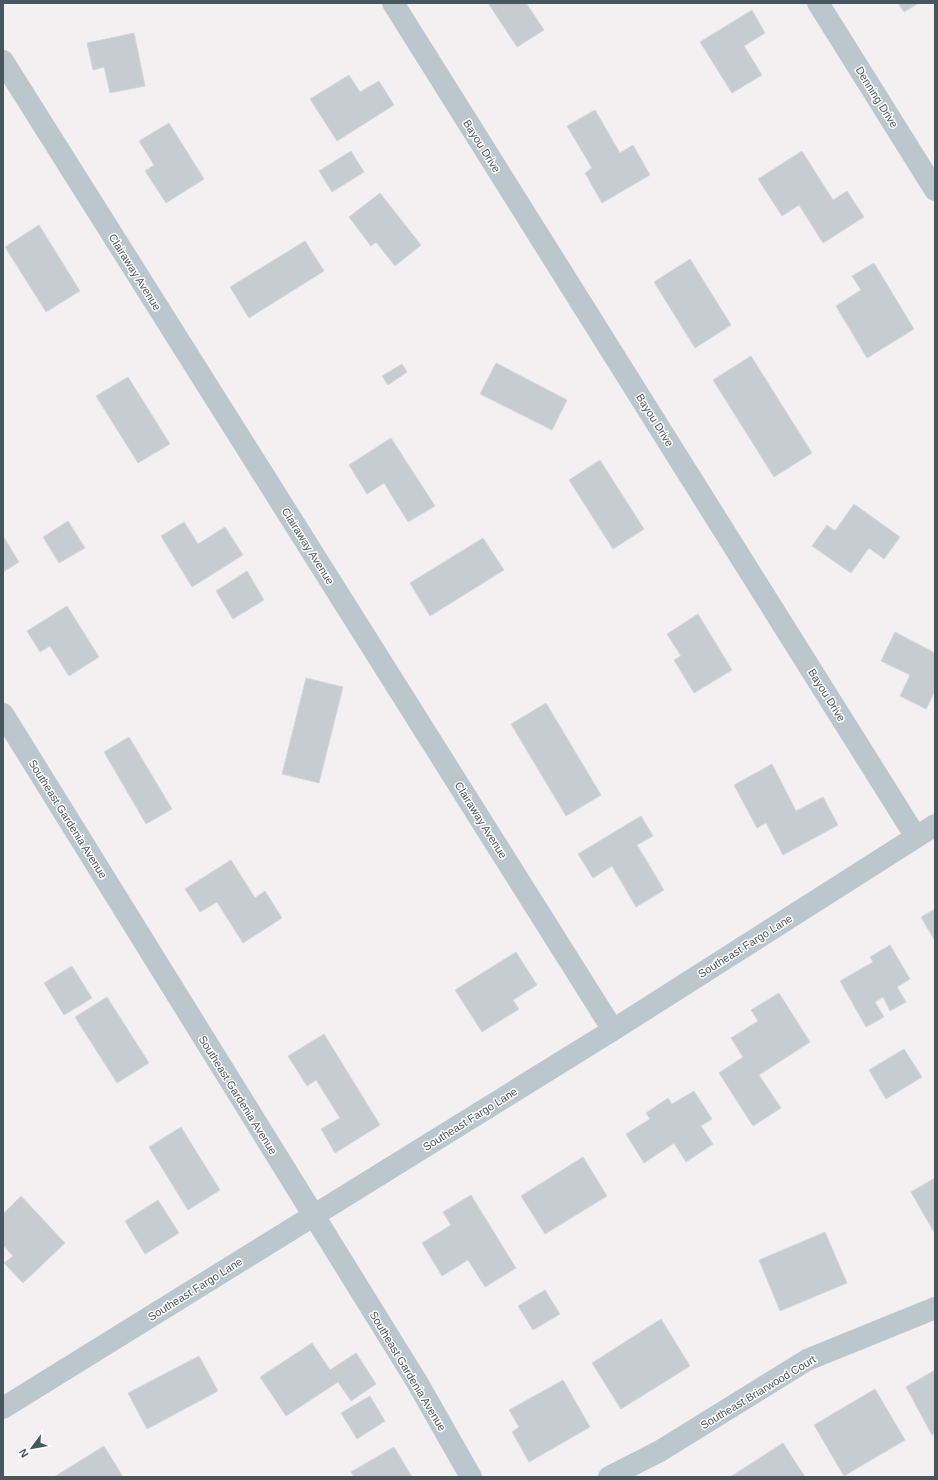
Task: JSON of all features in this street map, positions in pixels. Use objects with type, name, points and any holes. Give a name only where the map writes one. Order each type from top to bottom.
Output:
[{"type":"street","name":"Bayou Drive","points":[[393,3],[916,837]]},
{"type":"street","name":"Denning Drive","points":[[818,3],[935,190]]},
{"type":"street","name":"Clairaway Avenue","points":[[3,61],[613,1030]]},
{"type":"street","name":"Southeast Gardenia Avenue","points":[[3,714],[417,1382],[471,1477]]},
{"type":"street","name":"Southeast Fargo Lane","points":[[4,1404],[313,1216],[613,1030],[935,825]]},
{"type":"street","name":"Southeast Briarwood Court","points":[[609,1477],[660,1451],[807,1360],[935,1308]]},
{"type":"building","points":[[488,3],[526,3],[544,30],[517,47]]},
{"type":"building","points":[[898,3],[919,3],[904,12]]},
{"type":"building","points":[[752,10],[765,33],[744,46],[762,75],[732,93],[700,42]]},
{"type":"building","points":[[134,33],[145,86],[110,93],[104,67],[93,70],[87,43]]},
{"type":"building","points":[[349,75],[360,92],[379,81],[394,105],[337,141],[310,99]]},
{"type":"building","points":[[595,110],[620,153],[633,145],[650,175],[602,203],[585,173],[592,168],[567,126]]},
{"type":"building","points":[[169,123],[204,179],[166,203],[145,171],[154,165],[139,141]]},
{"type":"building","points":[[351,151],[364,172],[332,192],[319,171]]},
{"type":"building","points":[[802,151],[833,200],[847,191],[864,217],[823,243],[799,205],[782,216],[758,179]]},
{"type":"building","points":[[380,193],[421,245],[395,266],[376,242],[371,246],[349,217]]},
{"type":"building","points":[[39,225],[80,291],[46,312],[5,247]]},
{"type":"building","points":[[305,241],[324,271],[249,318],[230,287]]},
{"type":"building","points":[[690,259],[731,325],[695,348],[654,282]]},
{"type":"building","points":[[874,263],[914,329],[867,358],[836,306],[861,290],[852,276]]},
{"type":"building","points":[[751,356],[812,453],[774,477],[713,380]]},
{"type":"building","points":[[496,363],[567,400],[552,430],[480,394]]},
{"type":"building","points":[[402,364],[407,372],[388,385],[382,376]]},
{"type":"building","points":[[128,377],[170,444],[138,463],[96,396]]},
{"type":"building","points":[[391,438],[435,506],[408,522],[384,483],[367,494],[349,465]]},
{"type":"building","points":[[600,460],[644,529],[613,549],[569,480]]},
{"type":"building","points":[[854,504],[900,537],[884,559],[869,548],[851,573],[812,546],[827,525],[835,531]]},
{"type":"building","points":[[68,521],[85,548],[59,563],[43,537]]},
{"type":"building","points":[[184,522],[198,544],[225,527],[243,555],[192,587],[161,536]]},
{"type":"building","points":[[3,536],[19,562],[3,572]]},
{"type":"building","points":[[483,538],[504,570],[430,616],[410,583]]},
{"type":"building","points":[[247,571],[264,600],[233,619],[216,591]]},
{"type":"building","points":[[67,606],[99,657],[69,676],[50,646],[40,652],[27,631]]},
{"type":"building","points":[[698,614],[732,670],[694,693],[674,660],[681,656],[667,634]]},
{"type":"building","points":[[895,632],[935,653],[935,691],[926,709],[900,696],[910,675],[881,661]]},
{"type":"building","points":[[306,678],[343,687],[319,783],[282,774]]},
{"type":"building","points":[[546,703],[601,795],[566,816],[511,724]]},
{"type":"building","points":[[129,737],[172,809],[146,824],[104,752]]},
{"type":"building","points":[[772,764],[796,811],[823,797],[838,825],[783,855],[766,823],[757,828],[734,785]]},
{"type":"building","points":[[641,816],[653,836],[637,845],[664,890],[636,907],[612,866],[593,878],[578,854]]},
{"type":"building","points":[[231,860],[255,898],[265,891],[282,918],[243,943],[217,902],[200,912],[185,889]]},
{"type":"building","points":[[935,909],[935,941],[921,917]]},
{"type":"building","points":[[890,945],[910,979],[897,987],[906,1002],[890,1011],[883,997],[875,1002],[884,1017],[866,1027],[840,981],[873,962],[870,957]]},
{"type":"building","points":[[516,952],[537,985],[513,1000],[519,1009],[482,1032],[455,990]]},
{"type":"building","points":[[72,966],[92,998],[64,1015],[44,983]]},
{"type":"building","points":[[779,993],[810,1042],[759,1075],[781,1108],[753,1126],[719,1073],[743,1057],[731,1038],[758,1021],[751,1010]]},
{"type":"building","points":[[107,997],[149,1063],[117,1083],[75,1017]]},
{"type":"building","points":[[324,1034],[380,1125],[335,1153],[321,1129],[340,1118],[316,1080],[307,1086],[288,1056]]},
{"type":"building","points":[[904,1049],[922,1077],[886,1099],[869,1070]]},
{"type":"building","points":[[694,1091],[712,1119],[701,1126],[713,1144],[686,1162],[674,1143],[644,1163],[626,1134],[650,1119],[646,1113],[668,1098],[672,1104]]},
{"type":"building","points":[[181,1127],[220,1190],[188,1210],[149,1147]]},
{"type":"building","points":[[583,1157],[607,1196],[545,1234],[521,1196]]},
{"type":"building","points":[[935,1178],[935,1234],[911,1192]]},
{"type":"building","points":[[471,1195],[516,1268],[485,1287],[468,1260],[442,1276],[422,1243],[451,1225],[443,1212]]},
{"type":"building","points":[[21,1196],[65,1243],[23,1283],[4,1263],[13,1256],[3,1245],[3,1214]]},
{"type":"building","points":[[158,1200],[179,1233],[145,1254],[125,1221]]},
{"type":"building","points":[[825,1232],[847,1283],[780,1311],[759,1260]]},
{"type":"building","points":[[545,1290],[560,1314],[533,1330],[518,1306]]},
{"type":"building","points":[[661,1319],[690,1366],[621,1409],[592,1363]]},
{"type":"building","points":[[312,1343],[330,1370],[356,1353],[376,1384],[351,1401],[338,1382],[286,1416],[260,1377]]},
{"type":"building","points":[[199,1356],[218,1391],[147,1429],[128,1393]]},
{"type":"building","points":[[935,1370],[935,1433],[932,1435],[906,1387]]},
{"type":"building","points":[[563,1380],[590,1427],[529,1462],[512,1432],[519,1427],[509,1410]]},
{"type":"building","points":[[875,1389],[905,1440],[844,1476],[814,1425]]},
{"type":"building","points":[[370,1396],[385,1421],[357,1439],[341,1413]]},
{"type":"building","points":[[783,1443],[805,1477],[730,1477]]},
{"type":"building","points":[[104,1446],[123,1477],[54,1477]]},
{"type":"building","points":[[394,1447],[412,1477],[354,1477],[351,1472]]}]
